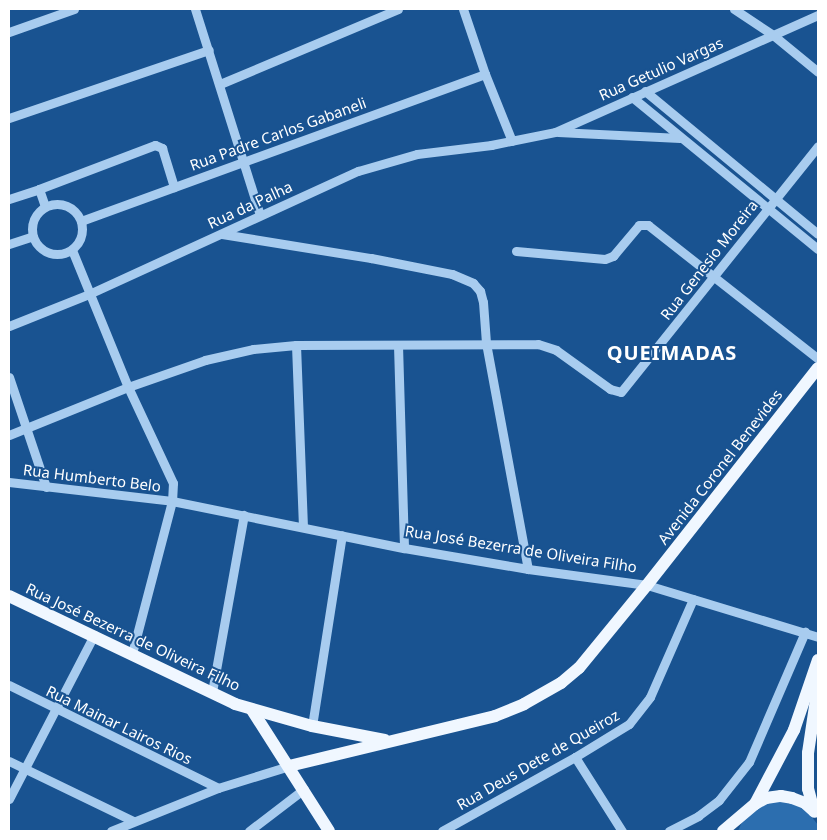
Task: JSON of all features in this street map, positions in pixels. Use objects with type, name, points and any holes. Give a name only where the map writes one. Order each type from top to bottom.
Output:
[{"type":"main road","name":"Avenida Coronel Benevides","points":[[647,586],[818,368]]},
{"type":"main road","name":"Rua José Bezerra de Oliveira Filho","points":[[289,766],[390,741],[430,734],[495,716],[545,693],[579,668],[647,586]]},
{"type":"main road","name":"Rua José Bezerra de Oliveira Filho","points":[[9,596],[252,710],[312,726],[390,741]]},
{"type":"main road","points":[[755,804],[794,730],[818,660]]},
{"type":"main road","points":[[816,814],[808,789],[808,753],[818,686]]},
{"type":"main road","points":[[252,710],[329,831]]},
{"type":"main road","points":[[723,831],[755,804],[766,798],[781,796],[805,804],[816,814]]},
{"type":"main road","points":[[734,831],[743,814]]},
{"type":"street","points":[[9,32],[74,9]]},
{"type":"street","points":[[195,9],[260,215]]},
{"type":"street","points":[[220,84],[398,9]]},
{"type":"street","points":[[463,9],[485,74],[512,141]]},
{"type":"street","points":[[734,9],[773,35],[818,72]]},
{"type":"street","name":"Rua Getulio Vargas","points":[[512,141],[555,132],[818,15]]},
{"type":"street","points":[[9,118],[209,50]]},
{"type":"street","name":"Rua Padre Carlos Gabaneli","points":[[81,221],[485,74]]},
{"type":"street","points":[[645,92],[818,234]]},
{"type":"street","points":[[632,97],[680,138],[818,248]]},
{"type":"street","points":[[555,132],[680,138]]},
{"type":"street","name":"Rua da Palha","points":[[9,326],[90,294],[358,171],[396,158],[512,141]]},
{"type":"street","points":[[9,199],[155,145],[162,148],[174,187]]},
{"type":"street","name":"Rua Genesio Moreira","points":[[9,435],[128,387],[230,353],[296,345],[538,344],[549,347],[610,388],[621,392],[818,146]]},
{"type":"street","points":[[39,189],[45,206]]},
{"type":"street","points":[[62,204],[77,213],[81,221],[81,237],[72,250],[57,255],[42,250],[33,236],[34,219],[45,206],[62,204]]},
{"type":"street","points":[[516,251],[606,260],[613,256],[639,225],[648,225],[818,360]]},
{"type":"street","points":[[222,234],[371,258],[452,274],[473,283],[480,291],[483,302],[486,343],[528,569]]},
{"type":"street","points":[[9,244],[33,236]]},
{"type":"street","points":[[72,250],[128,387],[173,483],[172,501],[132,654]]},
{"type":"street","points":[[296,345],[303,527]]},
{"type":"street","points":[[398,345],[404,548]]},
{"type":"street","points":[[9,377],[46,487]]},
{"type":"street","name":"Rua Humberto Belo","points":[[9,482],[172,501]]},
{"type":"street","name":"Rua José Bezerra de Oliveira Filho","points":[[172,501],[404,548],[528,569],[647,586]]},
{"type":"street","points":[[212,692],[244,515]]},
{"type":"street","points":[[312,726],[342,535]]},
{"type":"street","points":[[647,586],[818,637]]},
{"type":"street","name":"Rua Deus Dete de Queiroz","points":[[442,831],[575,757],[629,724],[640,712],[660,675],[694,599]]},
{"type":"street","points":[[670,831],[698,816],[719,800],[749,762],[805,632]]},
{"type":"street","points":[[9,799],[54,709],[94,636]]},
{"type":"street","name":"Rua Mainar Lairos Rios","points":[[9,685],[54,709],[218,788]]},
{"type":"street","points":[[575,757],[622,831]]},
{"type":"street","points":[[9,761],[133,821]]},
{"type":"street","points":[[111,831],[218,788],[289,766]]},
{"type":"street","points":[[249,831],[304,789]]},
{"type":"shaded area","points":[[777,801],[794,803],[808,812],[818,825],[818,831],[738,831],[742,822],[761,805]]},
{"type":"district","name":"QUEIMADAS","points":[[672,352]]}]
